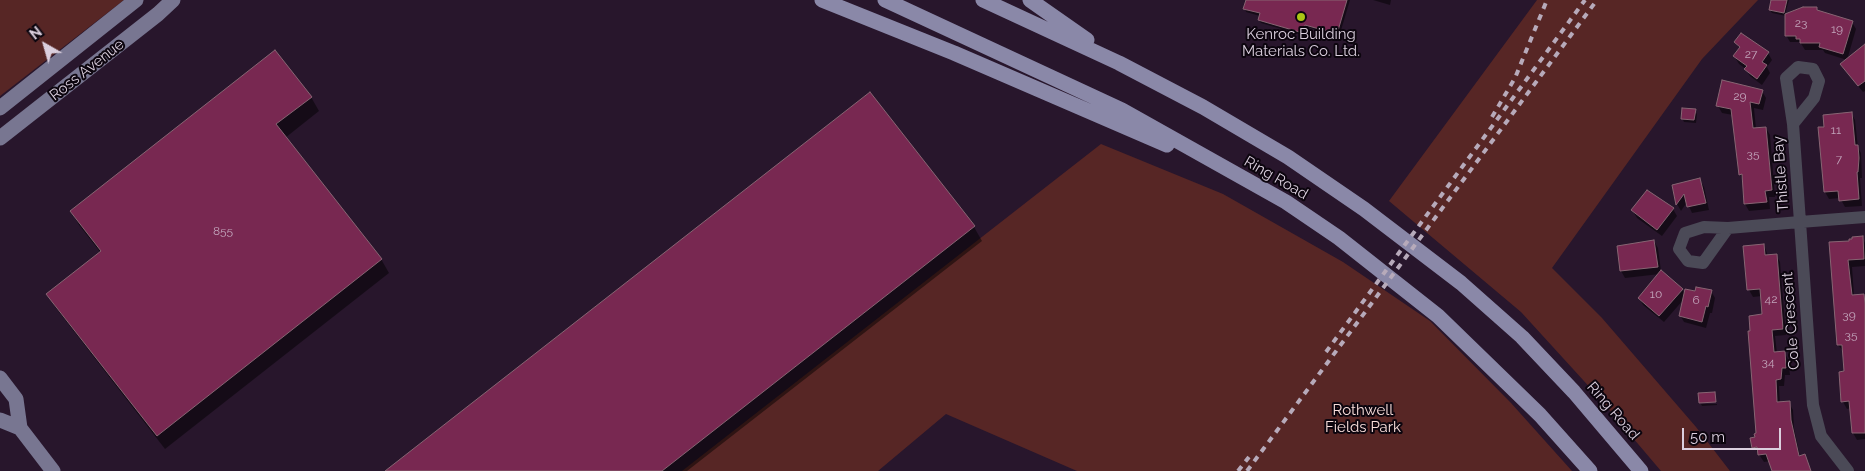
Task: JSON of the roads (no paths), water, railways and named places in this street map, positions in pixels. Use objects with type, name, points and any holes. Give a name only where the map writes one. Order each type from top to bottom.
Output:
[{"type":"highway","points":[[822,0],[954,52],[1088,112],[1232,172]]},
{"type":"highway","name":"Ring Road","points":[[885,0],[1122,110],[1286,202],[1339,238],[1438,316],[1540,415],[1590,471]]},
{"type":"highway","name":"Ring Road","points":[[983,0],[1119,63],[1203,107],[1288,157],[1364,209],[1461,282],[1529,344],[1574,392],[1641,471]]},
{"type":"highway","points":[[1030,0],[1119,63]]},
{"type":"main road","name":"Ross Avenue","points":[[0,108],[136,0]]},
{"type":"main road","name":"Ross Avenue","points":[[0,138],[173,0]]},
{"type":"main road","points":[[0,378],[16,398],[20,428]]},
{"type":"main road","points":[[0,420],[20,428],[54,471]]},
{"type":"street","name":"Thistle Bay","points":[[1794,124],[1800,222]]},
{"type":"street","points":[[1728,228],[1865,216]]},
{"type":"street","name":"Cole Crescent","points":[[1800,222],[1813,405],[1820,436],[1848,471]]},
{"type":"railway","points":[[1492,117],[1515,78],[1547,0]]},
{"type":"railway","points":[[1326,352],[1585,0]]},
{"type":"railway","points":[[1247,471],[1597,0]]},
{"type":"railway","points":[[1238,471],[1249,457]]},
{"type":"place","name":"Kenroc Building Materials Co. Ltd.","points":[[1301,17]]},
{"type":"park label","name":"Rothwell Fields Park","points":[[1363,418]]}]
